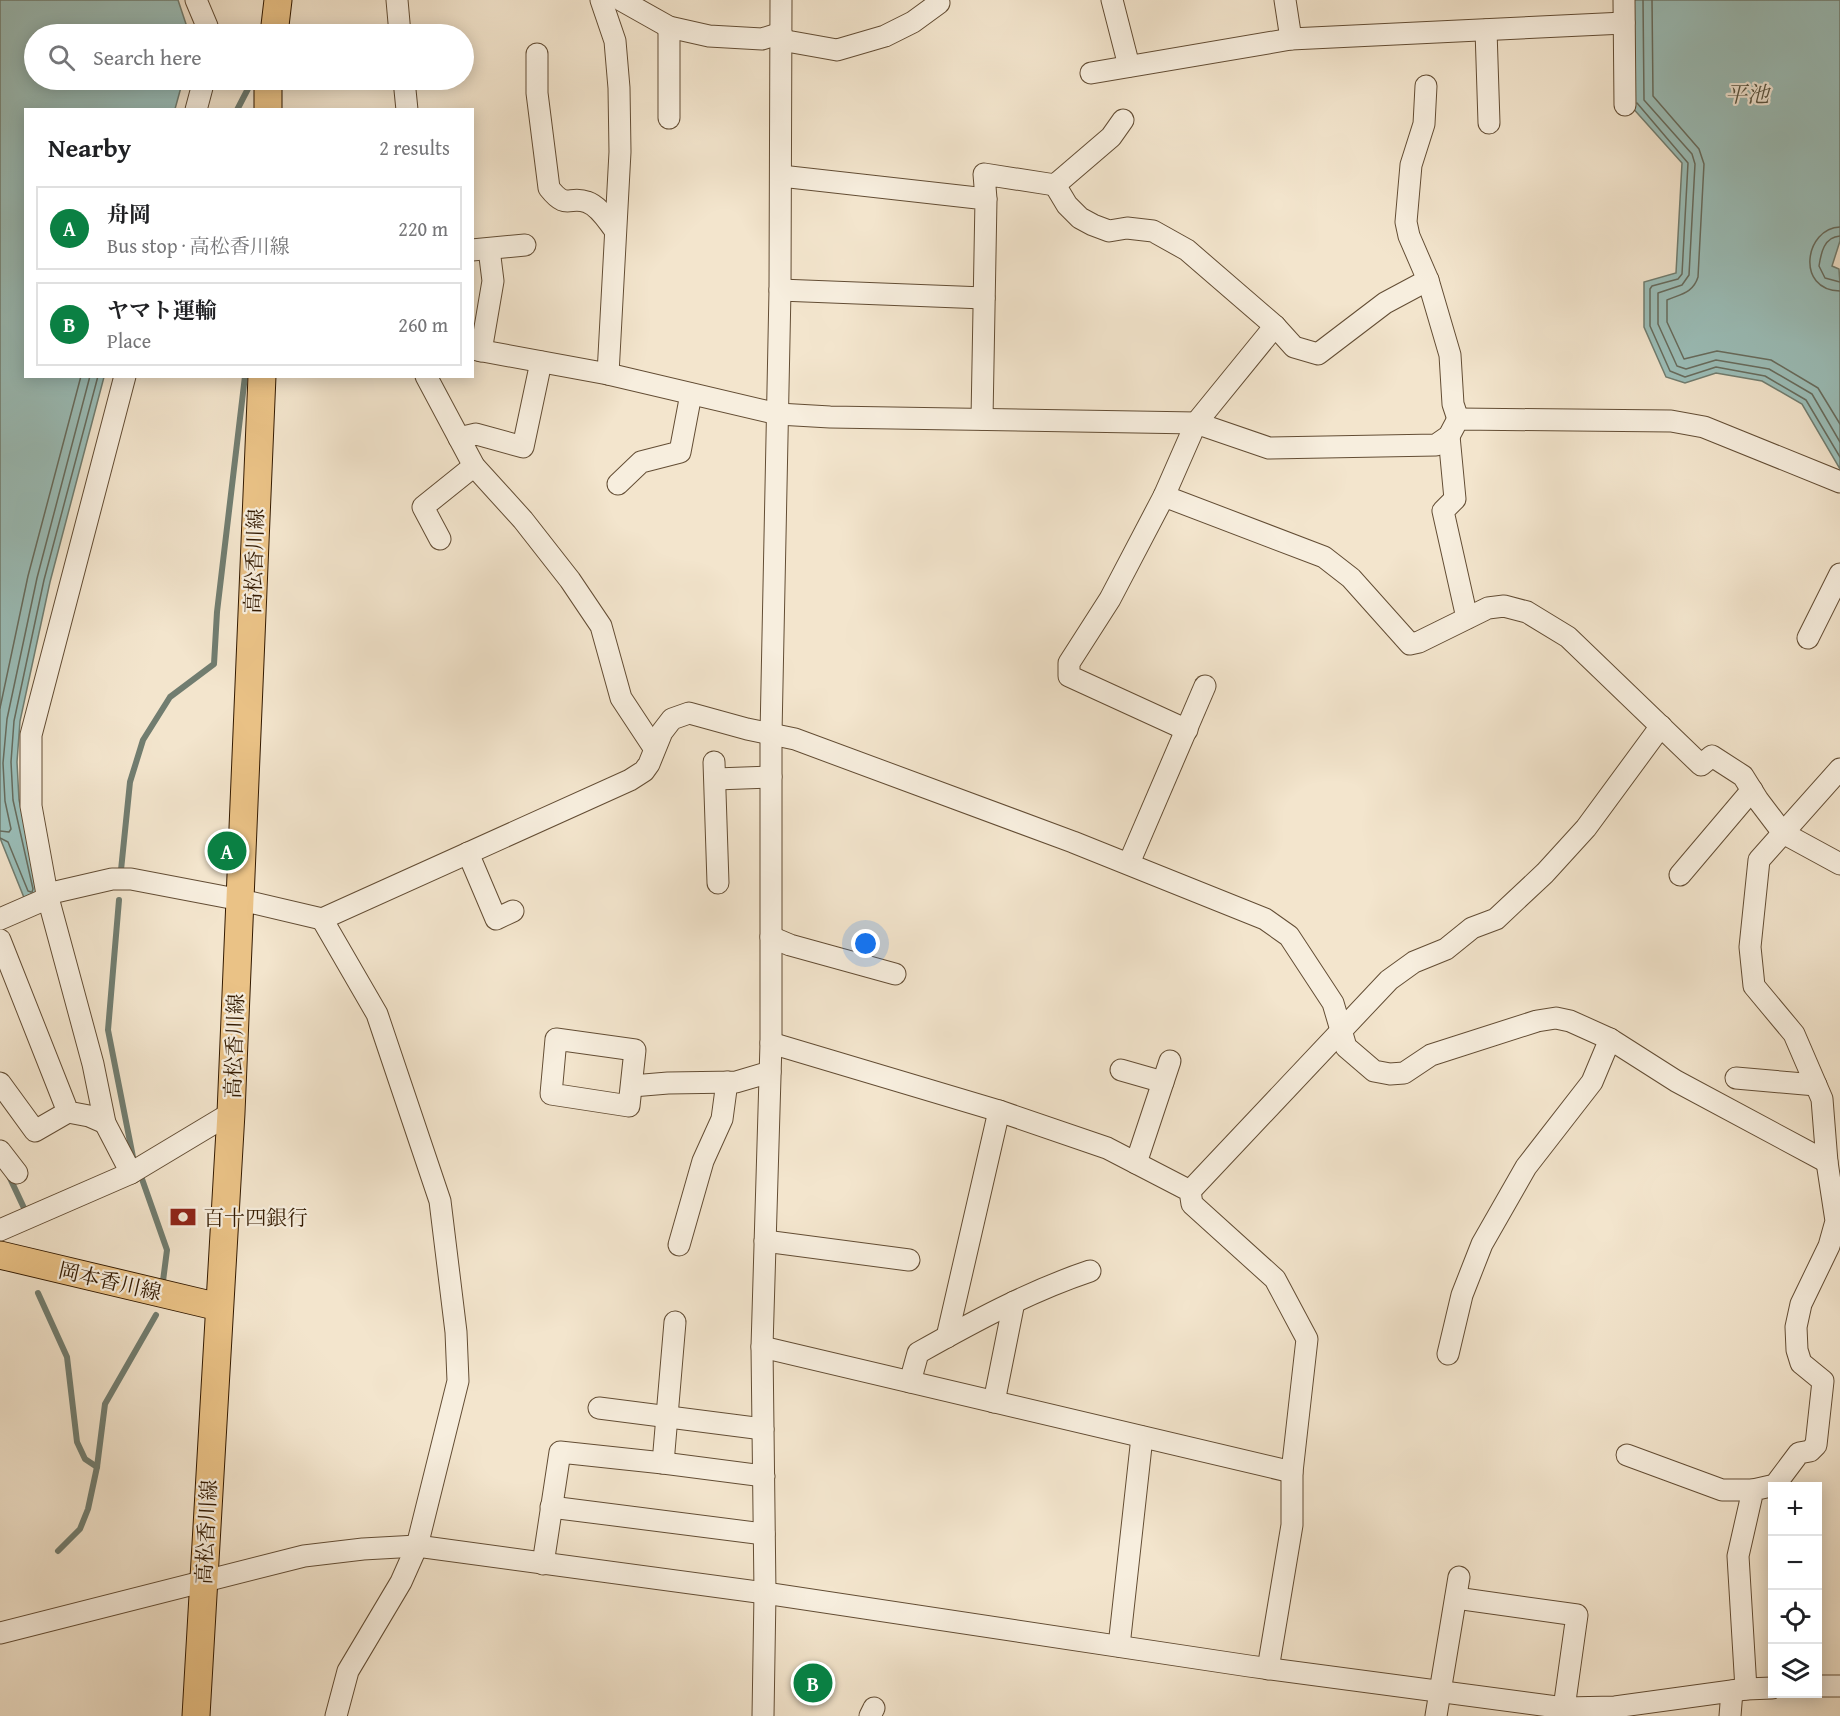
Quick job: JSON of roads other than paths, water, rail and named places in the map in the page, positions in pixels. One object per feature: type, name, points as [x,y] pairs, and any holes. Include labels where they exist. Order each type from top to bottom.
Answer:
[{"type":"main road","points":[[275,24],[278,0]]},
{"type":"main road","points":[[268,90],[268,108]]},
{"type":"main road","name":"高松香川線","points":[[196,1716],[231,1113],[262,378]]},
{"type":"main road","name":"岡本香川線","points":[[0,1255],[219,1307]]},
{"type":"street","points":[[196,0],[206,24]]},
{"type":"street","points":[[397,0],[399,24]]},
{"type":"street","points":[[601,0],[615,41],[619,88],[620,152],[608,374]]},
{"type":"street","points":[[621,0],[669,27],[709,36],[762,39],[781,36],[837,50],[885,36],[913,22],[939,3]]},
{"type":"street","points":[[763,1716],[765,1593],[762,1347],[771,1043],[771,734],[780,290],[782,0]]},
{"type":"street","points":[[1112,0],[1129,66]]},
{"type":"street","points":[[1285,0],[1291,39]]},
{"type":"street","points":[[1624,0],[1625,105]]},
{"type":"street","points":[[1091,73],[1291,39],[1624,23]]},
{"type":"street","points":[[669,27],[669,118]]},
{"type":"street","points":[[1486,30],[1489,123]]},
{"type":"street","points":[[537,54],[537,93],[549,188],[557,199],[567,202],[585,200],[596,207],[615,229]]},
{"type":"street","points":[[1426,86],[1424,124],[1411,165],[1406,222],[1409,236],[1428,280],[1450,355],[1455,499],[1443,511],[1467,618]]},
{"type":"street","points":[[197,108],[201,90]]},
{"type":"street","points":[[405,90],[407,108]]},
{"type":"street","points":[[982,419],[986,199],[984,174],[1055,185],[1111,137],[1123,120]]},
{"type":"street","points":[[781,176],[986,199]]},
{"type":"street","points":[[1055,185],[1067,205],[1080,218],[1093,225],[1109,231],[1127,228],[1153,231],[1187,250],[1275,326],[1293,347],[1318,354],[1385,303],[1428,280]]},
{"type":"street","points":[[525,245],[481,250],[493,281],[477,350],[608,374],[778,414],[831,417],[1196,423],[1269,448],[1436,445],[1453,428],[1671,421],[1704,427],[1840,482]]},
{"type":"street","points":[[780,290],[984,298]]},
{"type":"street","points":[[1187,730],[1069,676],[1070,663],[1110,599],[1164,496],[1196,423],[1275,326]]},
{"type":"street","points":[[459,438],[476,435],[523,447],[541,362]]},
{"type":"street","points":[[124,378],[31,735],[31,806],[47,894],[93,1064],[105,1123],[131,1173]]},
{"type":"street","points":[[427,378],[474,466],[523,520],[570,580],[601,626],[621,698],[654,748]]},
{"type":"street","points":[[618,484],[642,462],[680,452],[691,394]]},
{"type":"street","points":[[440,539],[423,507],[474,466]]},
{"type":"street","points":[[1164,496],[1324,557],[1351,578],[1410,644],[1419,642],[1488,608],[1504,606],[1527,612],[1568,637],[1701,765],[1712,756],[1743,776],[1783,833],[1840,864]]},
{"type":"street","points":[[1808,638],[1840,574]]},
{"type":"street","points":[[1129,863],[1205,686]]},
{"type":"street","points":[[47,894],[112,879],[131,879],[241,900],[322,919],[630,780],[644,771],[649,764],[654,748],[672,719],[689,713],[795,739],[1129,863],[1265,919],[1289,936],[1333,1004],[1346,1047],[1374,1071],[1390,1074],[1404,1073],[1431,1055],[1537,1021],[1556,1018],[1570,1021],[1610,1039],[1676,1081],[1827,1162]]},
{"type":"street","points":[[1190,1191],[1389,980],[1414,962],[1446,949],[1472,928],[1496,919],[1545,873],[1586,828],[1660,726]]},
{"type":"street","points":[[1627,1455],[1722,1490],[1753,1490],[1775,1485],[1799,1453],[1810,1451],[1816,1445],[1823,1381],[1802,1363],[1797,1350],[1796,1327],[1801,1304],[1829,1246],[1836,1221],[1827,1162],[1822,1099],[1794,1034],[1754,986],[1750,947],[1760,860],[1840,769]]},
{"type":"street","points":[[718,883],[715,770],[771,777]]},
{"type":"street","points":[[1680,875],[1752,790]]},
{"type":"street","points":[[468,853],[496,919],[513,911]]},
{"type":"street","points":[[0,919],[46,899],[47,894]]},
{"type":"street","points":[[322,919],[376,1014],[440,1200],[456,1332],[458,1380],[417,1546],[401,1582],[348,1671],[336,1716]]},
{"type":"street","points":[[771,937],[790,945],[895,974]]},
{"type":"street","points":[[0,940],[68,1112]]},
{"type":"street","points":[[556,1039],[635,1050],[632,1086],[629,1106],[551,1094],[556,1039]]},
{"type":"street","points":[[1448,1354],[1462,1294],[1482,1244],[1526,1167],[1592,1082],[1610,1039]]},
{"type":"street","points":[[771,1043],[999,1111],[1107,1148],[1190,1191]]},
{"type":"street","points":[[1136,1164],[1170,1061]]},
{"type":"street","points":[[1121,1070],[1163,1082]]},
{"type":"street","points":[[632,1086],[736,1082],[770,1072]]},
{"type":"street","points":[[1736,1078],[1816,1085]]},
{"type":"street","points":[[679,1245],[703,1161],[722,1119],[727,1082]]},
{"type":"street","points":[[0,1083],[35,1131],[68,1112],[89,1116],[105,1123]]},
{"type":"street","points":[[947,1337],[999,1111]]},
{"type":"street","points":[[0,1230],[131,1173],[231,1113]]},
{"type":"street","points":[[0,1151],[17,1173]]},
{"type":"street","points":[[1190,1191],[1192,1204],[1275,1279],[1307,1339],[1292,1472],[1292,1525],[1268,1669]]},
{"type":"street","points":[[765,1241],[909,1260]]},
{"type":"street","points":[[910,1382],[918,1353],[1014,1302],[1062,1280],[1090,1271]]},
{"type":"street","points":[[994,1402],[1014,1302]]},
{"type":"street","points":[[663,1463],[675,1322]]},
{"type":"street","points":[[762,1347],[1292,1472]]},
{"type":"street","points":[[599,1408],[763,1429]]},
{"type":"street","points":[[1119,1646],[1142,1437]]},
{"type":"street","points":[[543,1564],[560,1452],[764,1476]]},
{"type":"street","points":[[1730,1716],[1739,1690],[1738,1556],[1753,1490]]},
{"type":"street","points":[[551,1507],[764,1534]]},
{"type":"street","points":[[0,1633],[304,1556],[417,1546],[765,1593],[1268,1669],[1564,1708],[1615,1707],[1739,1690],[1768,1688]]},
{"type":"street","points":[[1436,1716],[1457,1587],[1577,1615],[1564,1708]]},
{"type":"street","points":[[1822,1686],[1840,1686]]},
{"type":"water","points":[[0,0],[178,0],[186,24],[24,24],[24,90],[180,90],[175,108],[24,108],[24,378],[104,378],[50,582],[20,721],[17,762],[19,800],[41,896],[25,900],[0,838]]},
{"type":"water","name":"平池","points":[[1630,0],[1840,0],[1840,241],[1832,266],[1839,269],[1840,284],[1840,469],[1802,404],[1762,381],[1716,373],[1685,383],[1666,377],[1644,327],[1644,282],[1676,273],[1682,163],[1630,105]]},
{"type":"waterway","points":[[238,108],[247,90]]},
{"type":"waterway","points":[[121,870],[130,782],[143,740],[170,697],[214,664],[217,612],[245,378]]},
{"type":"waterway","points":[[119,900],[108,1030],[133,1157]]},
{"type":"waterway","points":[[9,1176],[24,1208]]},
{"type":"waterway","points":[[142,1179],[167,1250],[163,1281]]},
{"type":"waterway","points":[[38,1293],[67,1357],[77,1442],[85,1459],[97,1467]]},
{"type":"waterway","points":[[58,1551],[80,1529],[88,1509],[97,1467],[105,1404],[156,1315]]},
{"type":"place","name":"舟岡","points":[[227,851]]},
{"type":"place","name":"百十四銀行","points":[[183,1217]]},
{"type":"place","name":"ヤマト運輸","points":[[813,1683]]}]
